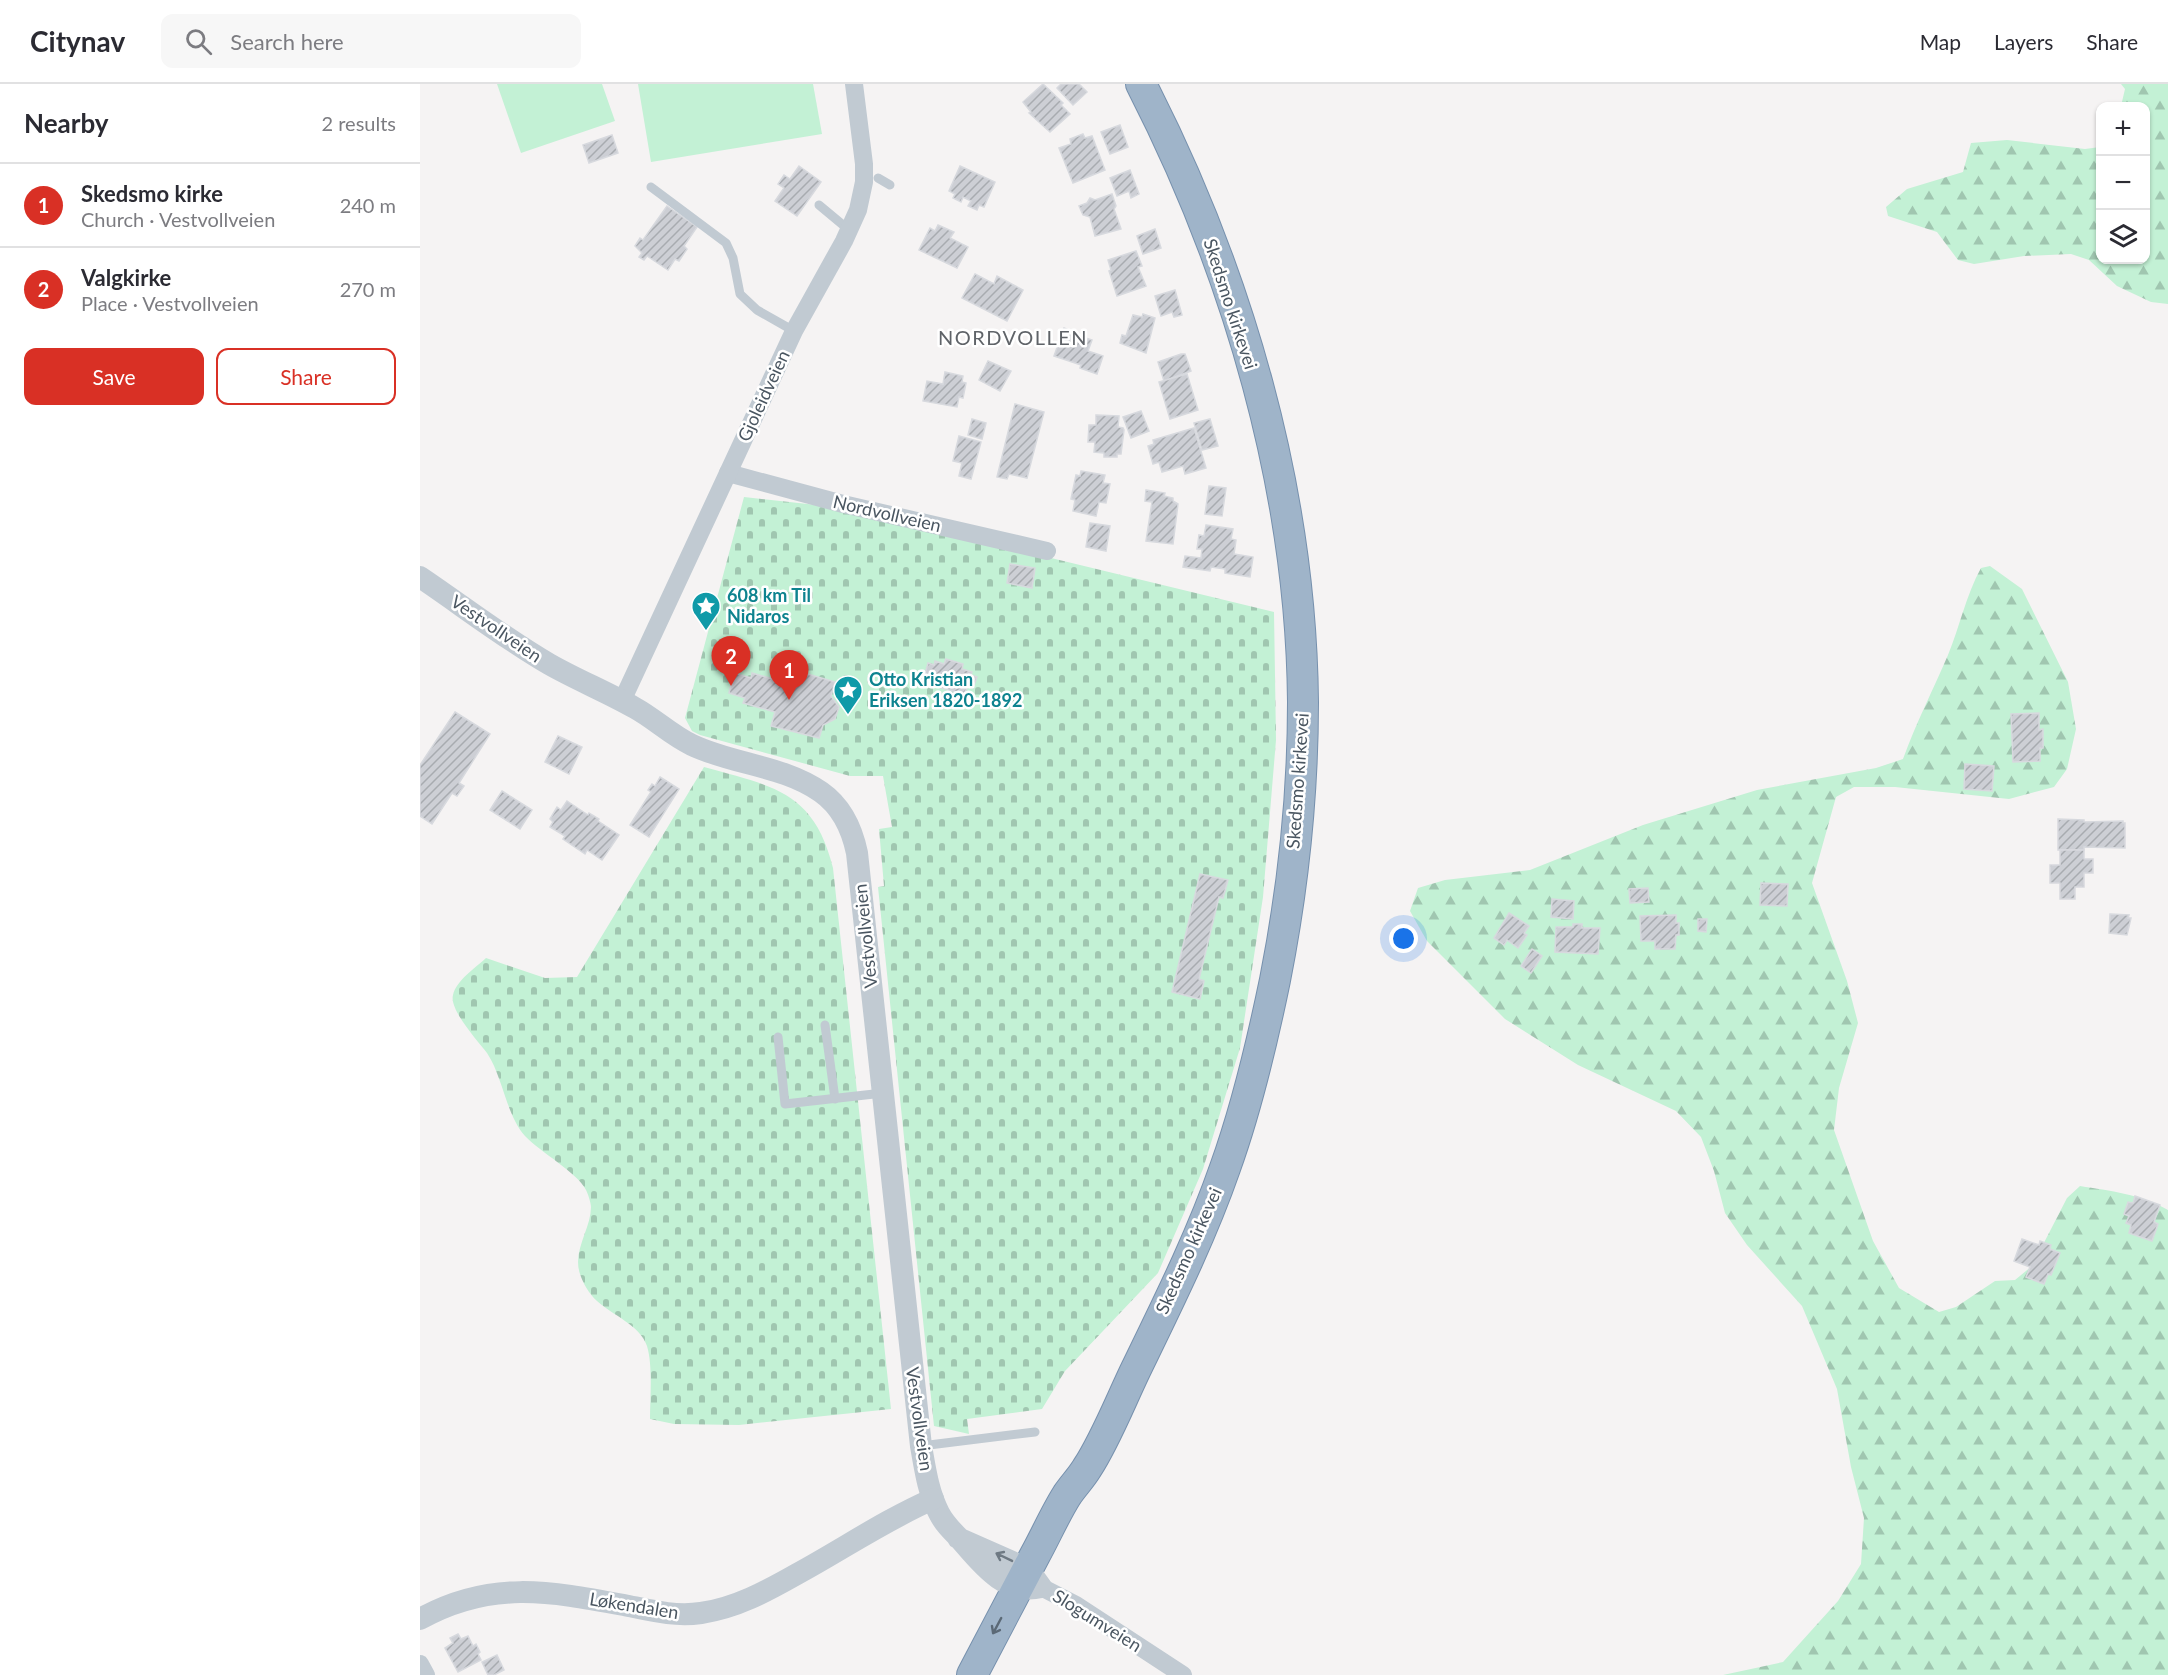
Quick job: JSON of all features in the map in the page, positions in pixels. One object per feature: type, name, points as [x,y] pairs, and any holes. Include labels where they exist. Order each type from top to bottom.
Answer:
[{"type":"highway","name":"Skedsmo kirkevei","points":[[993,1675],[1029,1581],[1067,1494],[1089,1466],[1191,1252],[1226,1167],[1263,1037],[1282,939],[1295,838],[1302,753],[1301,661],[1294,574],[1281,493],[1264,414],[1235,311],[1188,184],[1141,84]]},
{"type":"highway","name":"Skedsmo kirkevei","points":[[972,1675],[1029,1581]]},
{"type":"street","name":"Gjoleidveien","points":[[622,701],[794,332],[858,210],[864,182],[854,84]]},
{"type":"street","name":"Nordvollveien","points":[[728,473],[843,504],[1047,551]]},
{"type":"street","name":"Vestvollveien","points":[[420,577],[530,652],[560,677],[622,701],[698,747],[772,769],[810,785],[834,804],[845,818],[857,853],[921,1446],[933,1499],[946,1524],[958,1538],[1029,1581]]},
{"type":"street","name":"Løkendalen","points":[[420,1620],[442,1607],[488,1594],[535,1591],[672,1615],[699,1614],[725,1608],[765,1592],[897,1515],[933,1499]]},
{"type":"street","name":"Slogumveien","points":[[1029,1581],[1076,1605],[1183,1675]]},
{"type":"street","points":[[420,1664],[426,1675]]},
{"type":"lane","points":[[878,178],[890,185]]},
{"type":"lane","points":[[651,187],[726,243],[733,258],[740,294],[757,310],[794,332]]},
{"type":"lane","points":[[819,205],[849,230]]},
{"type":"lane","points":[[825,1025],[835,1098]]},
{"type":"lane","points":[[778,1037],[785,1104],[883,1093]]},
{"type":"lane","points":[[921,1446],[1035,1432]]},
{"type":"green space","points":[[497,84],[602,84],[615,121],[521,153]]},
{"type":"green space","points":[[638,84],[813,84],[822,134],[651,162]]},
{"type":"green space","points":[[2121,84],[2168,84],[2168,304],[2151,302],[2117,286],[2089,260],[2071,254],[2024,256],[1974,264],[1958,260],[1937,232],[1888,216],[1886,207],[1907,189],[1963,172],[1971,143],[2007,140],[2085,149],[2096,148],[2096,264],[2150,264],[2150,102],[2122,102],[2125,89]]},
{"type":"green space","points":[[744,497],[844,508],[1274,612],[1276,740],[1263,897],[1240,1048],[1203,1169],[1158,1273],[1065,1371],[1042,1409],[967,1419],[969,1434],[934,1426],[878,887],[884,886],[879,829],[892,827],[883,776],[850,776],[700,735],[692,731],[685,718]]},
{"type":"green space","points":[[1990,566],[2022,589],[2068,682],[2076,729],[2067,769],[2054,787],[2009,799],[1895,787],[1854,787],[1836,797],[1812,883],[1847,981],[1858,1023],[1839,1088],[1834,1130],[1873,1241],[1899,1288],[1939,1312],[1956,1307],[1995,1281],[2015,1280],[2032,1266],[2067,1198],[2080,1186],[2147,1200],[2168,1210],[2168,1675],[1723,1675],[1783,1662],[1838,1601],[1861,1564],[1864,1518],[1851,1467],[1837,1389],[1802,1306],[1747,1245],[1725,1213],[1714,1171],[1701,1137],[1676,1111],[1578,1065],[1505,1019],[1427,941],[1410,911],[1418,888],[1445,880],[1530,870],[1643,825],[1757,790],[1876,768],[1903,759],[1948,655],[1976,578],[1981,568]]},
{"type":"green space","points":[[704,767],[769,787],[786,795],[802,807],[825,842],[833,868],[891,1409],[739,1425],[674,1424],[650,1419],[651,1382],[647,1346],[632,1326],[594,1298],[580,1274],[578,1257],[591,1207],[586,1190],[582,1183],[525,1136],[513,1118],[497,1073],[487,1053],[455,1009],[453,995],[458,985],[486,958],[545,978],[577,977]]},
{"type":"building","points":[[1043,84],[1063,103],[1061,105],[1070,114],[1050,132],[1029,113],[1031,112],[1023,102]]},
{"type":"building","points":[[1061,84],[1079,84],[1087,92],[1073,105],[1057,88]]},
{"type":"building","points":[[1120,125],[1128,147],[1110,154],[1101,132]]},
{"type":"building","points":[[1083,134],[1085,138],[1092,136],[1105,170],[1073,183],[1059,148],[1071,144],[1070,139]]},
{"type":"building","points":[[612,135],[618,153],[589,163],[583,145]]},
{"type":"building","points":[[799,166],[821,182],[797,216],[775,201],[784,188],[778,184],[784,175],[790,179]]},
{"type":"building","points":[[960,166],[995,182],[984,207],[979,205],[977,210],[968,206],[971,201],[963,197],[961,202],[953,198],[955,194],[949,191]]},
{"type":"building","points":[[1130,170],[1139,194],[1131,198],[1129,191],[1117,196],[1110,178]]},
{"type":"building","points":[[1112,194],[1121,229],[1095,236],[1090,217],[1083,215],[1079,206],[1087,203],[1090,198],[1095,200]]},
{"type":"building","points":[[667,206],[697,227],[684,246],[687,249],[679,261],[675,259],[668,270],[647,256],[644,260],[639,257],[642,253],[635,246],[640,238],[643,240]]},
{"type":"building","points":[[938,225],[954,232],[950,238],[968,247],[957,268],[919,250],[930,228],[935,231]]},
{"type":"building","points":[[1155,229],[1161,248],[1143,254],[1137,236]]},
{"type":"building","points":[[1136,251],[1142,266],[1138,267],[1146,286],[1117,296],[1108,260]]},
{"type":"building","points":[[975,274],[994,284],[997,276],[1023,290],[1007,321],[962,298]]},
{"type":"building","points":[[1175,290],[1182,315],[1174,317],[1172,312],[1161,316],[1155,296]]},
{"type":"building","points":[[1143,314],[1155,318],[1146,353],[1120,343],[1122,335],[1126,336],[1133,315],[1142,317]]},
{"type":"building","points":[[1064,328],[1070,333],[1092,340],[1088,351],[1103,356],[1097,374],[1080,368],[1081,365],[1054,356]]},
{"type":"building","points":[[1185,354],[1191,371],[1164,381],[1158,362]]},
{"type":"building","points":[[988,361],[1011,371],[1000,391],[979,380]]},
{"type":"building","points":[[945,372],[963,376],[962,382],[966,383],[963,398],[959,397],[957,407],[923,401],[927,381],[943,384]]},
{"type":"building","points":[[1187,374],[1198,410],[1170,419],[1159,382]]},
{"type":"building","points":[[1015,404],[1044,412],[1027,478],[1009,474],[1007,479],[997,477]]},
{"type":"building","points":[[1141,411],[1149,431],[1131,438],[1123,417]]},
{"type":"building","points":[[1096,415],[1119,416],[1118,427],[1124,430],[1121,454],[1117,454],[1117,457],[1104,457],[1104,453],[1094,452],[1095,442],[1088,442],[1089,425],[1096,425]]},
{"type":"building","points":[[972,419],[986,423],[982,439],[968,435]]},
{"type":"building","points":[[1210,419],[1218,446],[1202,450],[1194,423]]},
{"type":"building","points":[[1194,428],[1206,468],[1185,474],[1183,466],[1162,472],[1159,462],[1153,464],[1148,446],[1154,444],[1153,440]]},
{"type":"building","points":[[959,436],[981,442],[971,479],[959,476],[962,463],[953,461]]},
{"type":"building","points":[[1081,471],[1105,475],[1103,483],[1110,484],[1106,503],[1099,502],[1096,516],[1073,511],[1075,500],[1071,499],[1076,475],[1080,476]]},
{"type":"building","points":[[1209,486],[1226,488],[1222,516],[1205,514]]},
{"type":"building","points":[[1146,490],[1165,493],[1164,496],[1173,498],[1173,501],[1178,504],[1173,544],[1146,541],[1152,502],[1145,501]]},
{"type":"building","points":[[1090,523],[1110,526],[1106,551],[1086,547]]},
{"type":"building","points":[[1206,525],[1233,529],[1231,539],[1236,540],[1234,554],[1253,557],[1250,577],[1225,573],[1225,569],[1211,567],[1210,571],[1183,567],[1185,556],[1201,558],[1202,549],[1197,549],[1199,535],[1204,536]]},
{"type":"building","points":[[1010,564],[1035,568],[1032,588],[1007,583]]},
{"type":"building","points":[[946,659],[963,664],[962,669],[972,672],[971,675],[977,677],[973,688],[968,686],[963,694],[938,687],[939,682],[930,679],[931,675],[925,674],[928,663],[934,665],[935,661],[944,664]]},
{"type":"building","points":[[787,668],[835,682],[831,696],[839,707],[835,719],[823,725],[819,738],[771,726],[775,712],[743,703],[745,698],[729,693],[734,673],[751,678],[752,673],[783,682]]},
{"type":"building","points":[[455,712],[490,734],[459,783],[464,786],[457,796],[452,793],[432,824],[420,816],[420,765]]},
{"type":"building","points":[[2039,713],[2039,730],[2043,729],[2040,761],[2013,762],[2011,714]]},
{"type":"building","points":[[558,736],[582,747],[569,774],[545,762]]},
{"type":"building","points":[[1965,764],[1994,766],[1992,791],[1964,789]]},
{"type":"building","points":[[660,777],[679,789],[649,837],[630,825],[651,792],[648,790],[652,784],[655,786]]},
{"type":"building","points":[[502,791],[532,810],[520,829],[490,810]]},
{"type":"building","points":[[567,801],[588,815],[589,813],[599,819],[598,821],[619,835],[602,860],[587,850],[585,854],[563,839],[565,836],[550,827],[553,822],[550,819],[557,807],[561,810]]},
{"type":"building","points":[[2058,819],[2084,820],[2084,822],[2123,821],[2125,823],[2125,848],[2084,847],[2084,850],[2058,850]]},
{"type":"building","points":[[2060,850],[2084,850],[2084,859],[2093,859],[2093,873],[2084,873],[2084,887],[2075,887],[2075,899],[2060,899],[2060,883],[2050,883],[2050,865],[2060,865]]},
{"type":"building","points":[[1200,874],[1228,880],[1223,898],[1219,897],[1199,979],[1204,981],[1200,999],[1172,992]]},
{"type":"building","points":[[1761,883],[1788,884],[1787,906],[1760,905]]},
{"type":"building","points":[[1648,888],[1649,902],[1630,903],[1629,889]]},
{"type":"building","points":[[1552,899],[1574,901],[1573,919],[1551,917]]},
{"type":"building","points":[[1509,913],[1529,926],[1524,933],[1527,935],[1518,948],[1507,940],[1504,945],[1494,938]]},
{"type":"building","points":[[2110,914],[2129,915],[2128,918],[2131,918],[2127,935],[2109,933]]},
{"type":"building","points":[[1676,915],[1679,935],[1676,935],[1675,949],[1655,949],[1655,941],[1641,941],[1640,916]]},
{"type":"building","points":[[1698,919],[1707,919],[1706,932],[1698,931]]},
{"type":"building","points":[[1573,924],[1582,924],[1582,928],[1600,928],[1598,954],[1555,952],[1556,927],[1573,927]]},
{"type":"building","points":[[1532,949],[1542,956],[1531,973],[1521,966]]},
{"type":"building","points":[[2135,1196],[2160,1205],[2154,1222],[2158,1224],[2152,1241],[2129,1233],[2131,1225],[2126,1223],[2129,1216],[2124,1214],[2128,1202],[2133,1203]]},
{"type":"building","points":[[2022,1239],[2039,1245],[2040,1241],[2051,1245],[2050,1249],[2060,1253],[2051,1275],[2048,1274],[2044,1284],[2026,1277],[2030,1267],[2014,1261]]},
{"type":"building","points":[[458,1634],[461,1639],[468,1636],[473,1646],[476,1644],[481,1660],[458,1672],[445,1648],[453,1643],[450,1638]]},
{"type":"building","points":[[497,1655],[504,1670],[488,1675],[482,1662]]},
{"type":"place","name":"608 km Til Nidaros","points":[[706,632]]},
{"type":"place","name":"Valgkirke","points":[[731,686]]},
{"type":"place","name":"Skedsmo kirke","points":[[789,700]]},
{"type":"place","name":"Otto Kristian Eriksen 1820-1892","points":[[848,716]]},
{"type":"district","name":"NORDVOLLEN","points":[[1013,338]]}]
